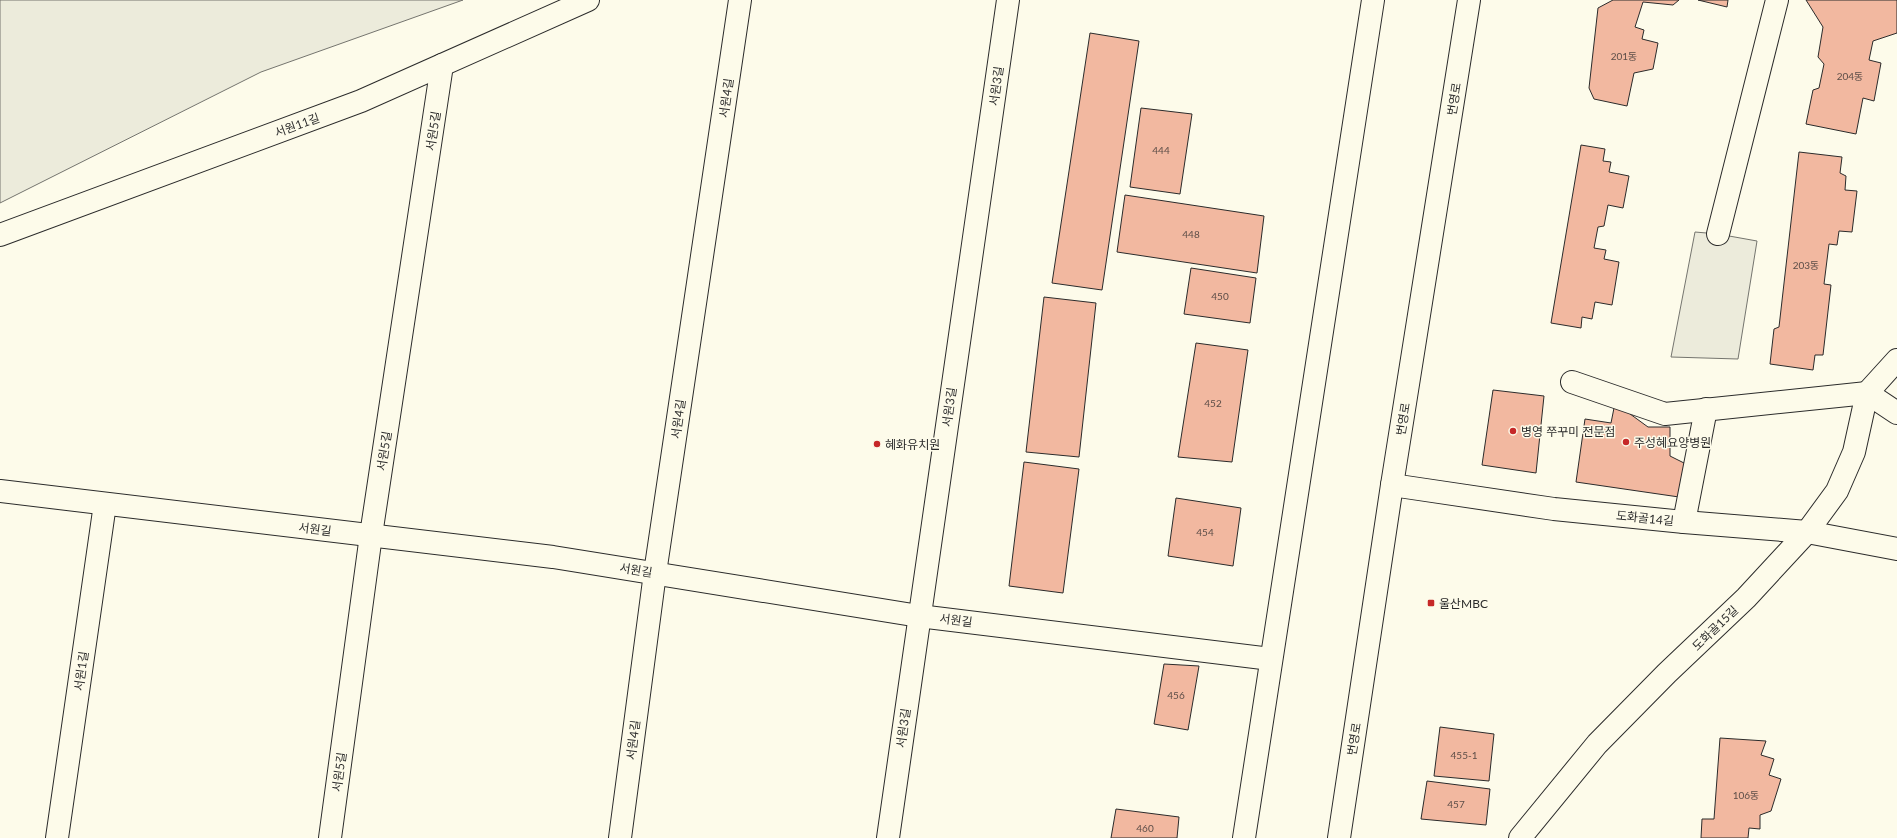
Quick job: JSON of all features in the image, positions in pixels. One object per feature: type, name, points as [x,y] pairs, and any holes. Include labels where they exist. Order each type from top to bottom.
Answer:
[{"type":"street","name":"서원11길","points":[[0,235],[361,101],[588,0]]},
{"type":"street","name":"서원4길","points":[[620,838],[655,573],[740,0]]},
{"type":"street","name":"서원3길","points":[[888,838],[1008,0]]},
{"type":"street","points":[[1244,838],[1373,0]]},
{"type":"street","name":"번영로","points":[[1339,838],[1392,485],[1470,0]]},
{"type":"street","points":[[1718,234],[1777,0]]},
{"type":"street","name":"서원5길","points":[[330,838],[371,535],[442,65]]},
{"type":"street","points":[[1572,382],[1665,414],[1867,392],[1897,360]]},
{"type":"street","points":[[1867,392],[1897,413]]},
{"type":"street","name":"도화골15길","points":[[1520,838],[1597,744],[1746,598],[1807,532],[1837,491],[1846,472],[1854,452],[1867,392]]},
{"type":"street","points":[[1684,522],[1706,409]]},
{"type":"street","name":"도화골14길","points":[[1392,485],[1554,509],[1807,532],[1897,549]]},
{"type":"street","name":"서원길","points":[[0,491],[553,557],[919,616],[1271,659]]},
{"type":"street","name":"서원1길","points":[[57,838],[105,504]]},
{"type":"shaded area","points":[[0,0],[463,0],[261,72],[0,203]]},
{"type":"shaded area","points":[[1695,232],[1718,234],[1757,241],[1738,359],[1671,357]]},
{"type":"building","points":[[1613,0],[1679,0],[1673,5],[1643,2],[1635,27],[1644,30],[1642,39],[1658,43],[1653,69],[1634,73],[1627,106],[1594,99],[1589,88],[1598,8]]},
{"type":"building","points":[[1698,0],[1728,0],[1727,7]]},
{"type":"building","points":[[1806,0],[1897,0],[1897,33],[1873,41],[1869,60],[1881,63],[1874,101],[1863,98],[1856,134],[1806,124],[1813,90],[1819,88],[1824,64],[1818,57],[1823,27]]},
{"type":"building","points":[[1090,33],[1139,41],[1102,290],[1052,283]]},
{"type":"building","points":[[1141,108],[1192,114],[1180,194],[1130,187]]},
{"type":"building","points":[[1581,145],[1605,149],[1603,161],[1611,162],[1609,172],[1629,176],[1623,208],[1608,205],[1604,226],[1598,227],[1594,248],[1606,250],[1604,259],[1619,262],[1612,305],[1595,302],[1592,319],[1582,317],[1581,328],[1551,323]]},
{"type":"building","points":[[1799,152],[1842,157],[1840,173],[1846,176],[1845,190],[1857,191],[1852,232],[1839,231],[1837,245],[1829,244],[1824,284],[1831,285],[1823,355],[1815,355],[1813,370],[1770,364],[1774,329],[1779,327]]},
{"type":"building","points":[[1125,195],[1264,216],[1257,273],[1117,252]]},
{"type":"building","points":[[1191,268],[1256,278],[1250,323],[1184,314]]},
{"type":"building","points":[[1044,297],[1096,303],[1079,457],[1026,452]]},
{"type":"building","points":[[1196,343],[1248,350],[1232,462],[1178,457]]},
{"type":"building","name":"병영 쭈꾸미 전문점","points":[[1493,390],[1544,396],[1536,473],[1482,465]]},
{"type":"building","name":"주성혜요양병원","points":[[1615,403],[1648,427],[1670,427],[1670,456],[1694,468],[1679,497],[1576,482],[1585,419],[1611,423]]},
{"type":"building","points":[[1024,462],[1079,469],[1063,593],[1009,586]]},
{"type":"building","points":[[1176,498],[1241,508],[1233,566],[1168,556]]},
{"type":"building","points":[[1164,664],[1199,666],[1188,730],[1154,724]]},
{"type":"building","points":[[1440,727],[1494,734],[1489,781],[1434,776]]},
{"type":"building","points":[[1720,738],[1766,741],[1761,755],[1774,759],[1769,775],[1781,779],[1771,811],[1760,815],[1760,829],[1749,828],[1748,838],[1701,838],[1702,819],[1714,819]]},
{"type":"building","points":[[1427,781],[1490,789],[1486,825],[1421,819]]},
{"type":"building","points":[[1116,809],[1179,817],[1177,838],[1111,838]]},
{"type":"place","name":"병영 쭈꾸미 전문점","points":[[1513,431]]},
{"type":"place","name":"주성혜요양병원","points":[[1626,442]]},
{"type":"place","name":"혜화유치원","points":[[877,444]]},
{"type":"place","name":"울산MBC","points":[[1431,603]]}]
